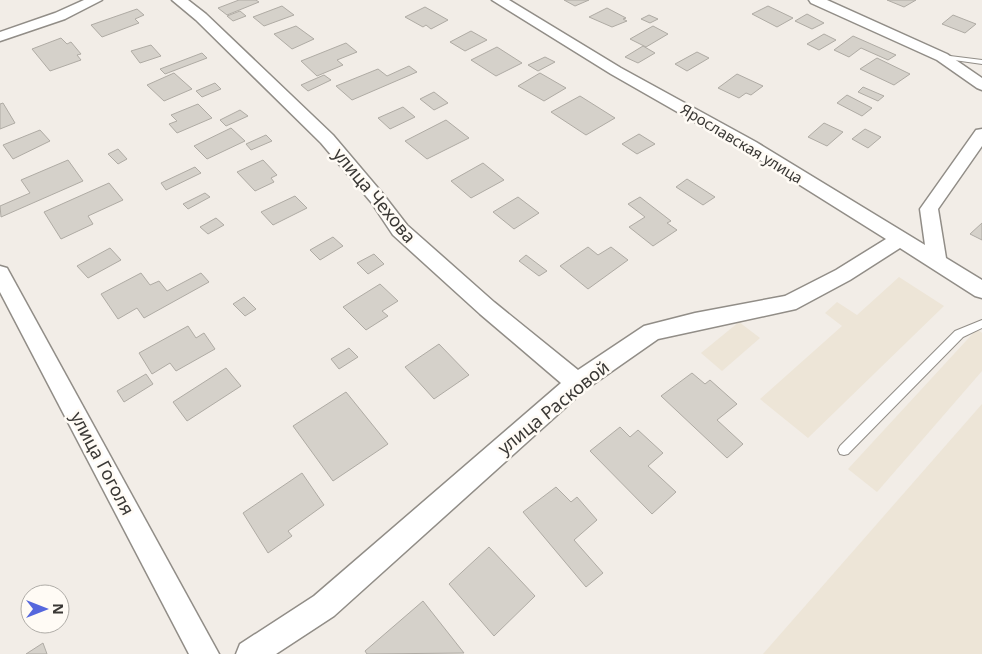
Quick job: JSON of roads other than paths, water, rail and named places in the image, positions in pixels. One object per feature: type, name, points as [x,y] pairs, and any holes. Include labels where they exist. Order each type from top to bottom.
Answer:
[{"type":"street","points":[[0,37],[60,16],[95,0]]},
{"type":"street","name":"улица Чехова","points":[[179,0],[228,43],[327,138],[377,198],[400,230],[487,308],[577,383]]},
{"type":"street","name":"Ярославская улица","points":[[499,0],[616,70],[750,146],[982,290]]},
{"type":"street","points":[[816,0],[942,57],[982,85]]},
{"type":"street","points":[[937,263],[928,210],[981,137]]},
{"type":"street","name":"улица Расковой","points":[[250,654],[324,606],[577,383],[652,332],[695,321],[789,303],[844,275],[899,240]]},
{"type":"street","name":"улица Гоголя","points":[[0,273],[205,654]]},
{"type":"lane","points":[[942,57],[982,62]]},
{"type":"lane","points":[[844,450],[959,334],[982,324]]}]
